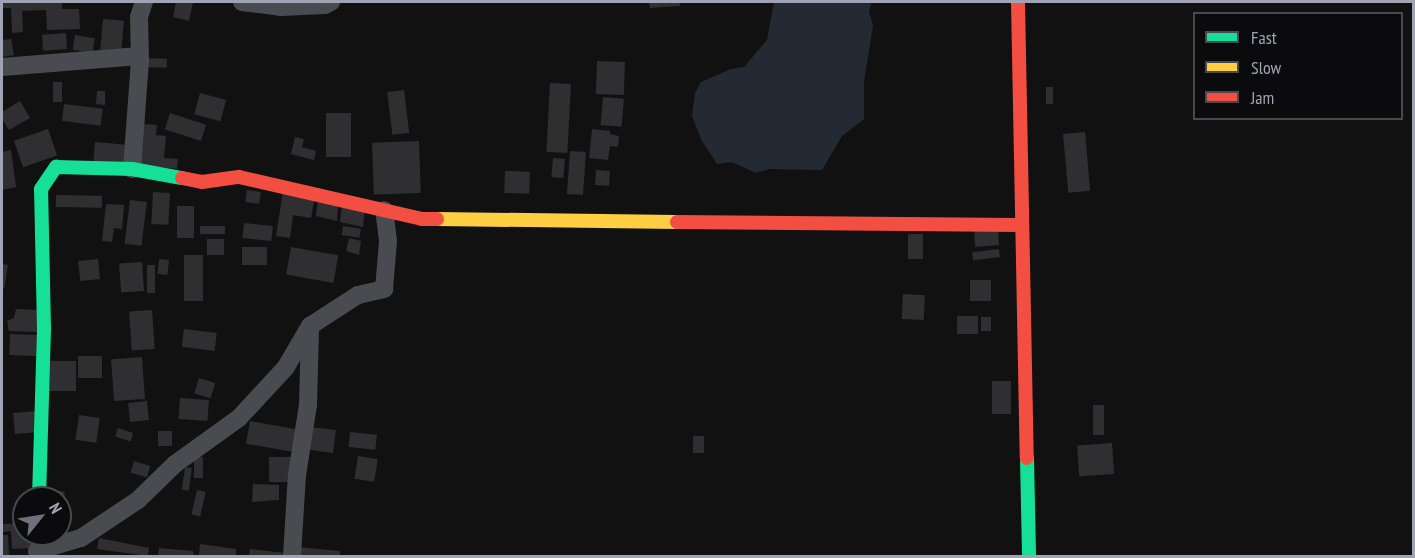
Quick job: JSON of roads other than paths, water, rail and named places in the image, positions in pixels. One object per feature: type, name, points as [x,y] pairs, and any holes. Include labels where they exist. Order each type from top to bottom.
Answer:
[{"type":"street","points":[[132,169],[140,56],[140,17],[144,2]]},
{"type":"street","points":[[242,2],[281,7],[325,5],[331,2]]},
{"type":"street","points":[[1018,2],[1029,556]]},
{"type":"street","points":[[2,67],[140,56]]},
{"type":"street","points":[[39,486],[44,328],[41,189],[56,167],[132,169],[202,182],[239,177],[422,219],[1021,225]]},
{"type":"street","points":[[38,547],[81,538],[138,500],[175,464],[239,418],[286,367],[310,326],[358,295],[384,289],[388,241],[384,210]]},
{"type":"street","points":[[291,556],[297,475],[308,405],[310,326]]}]
